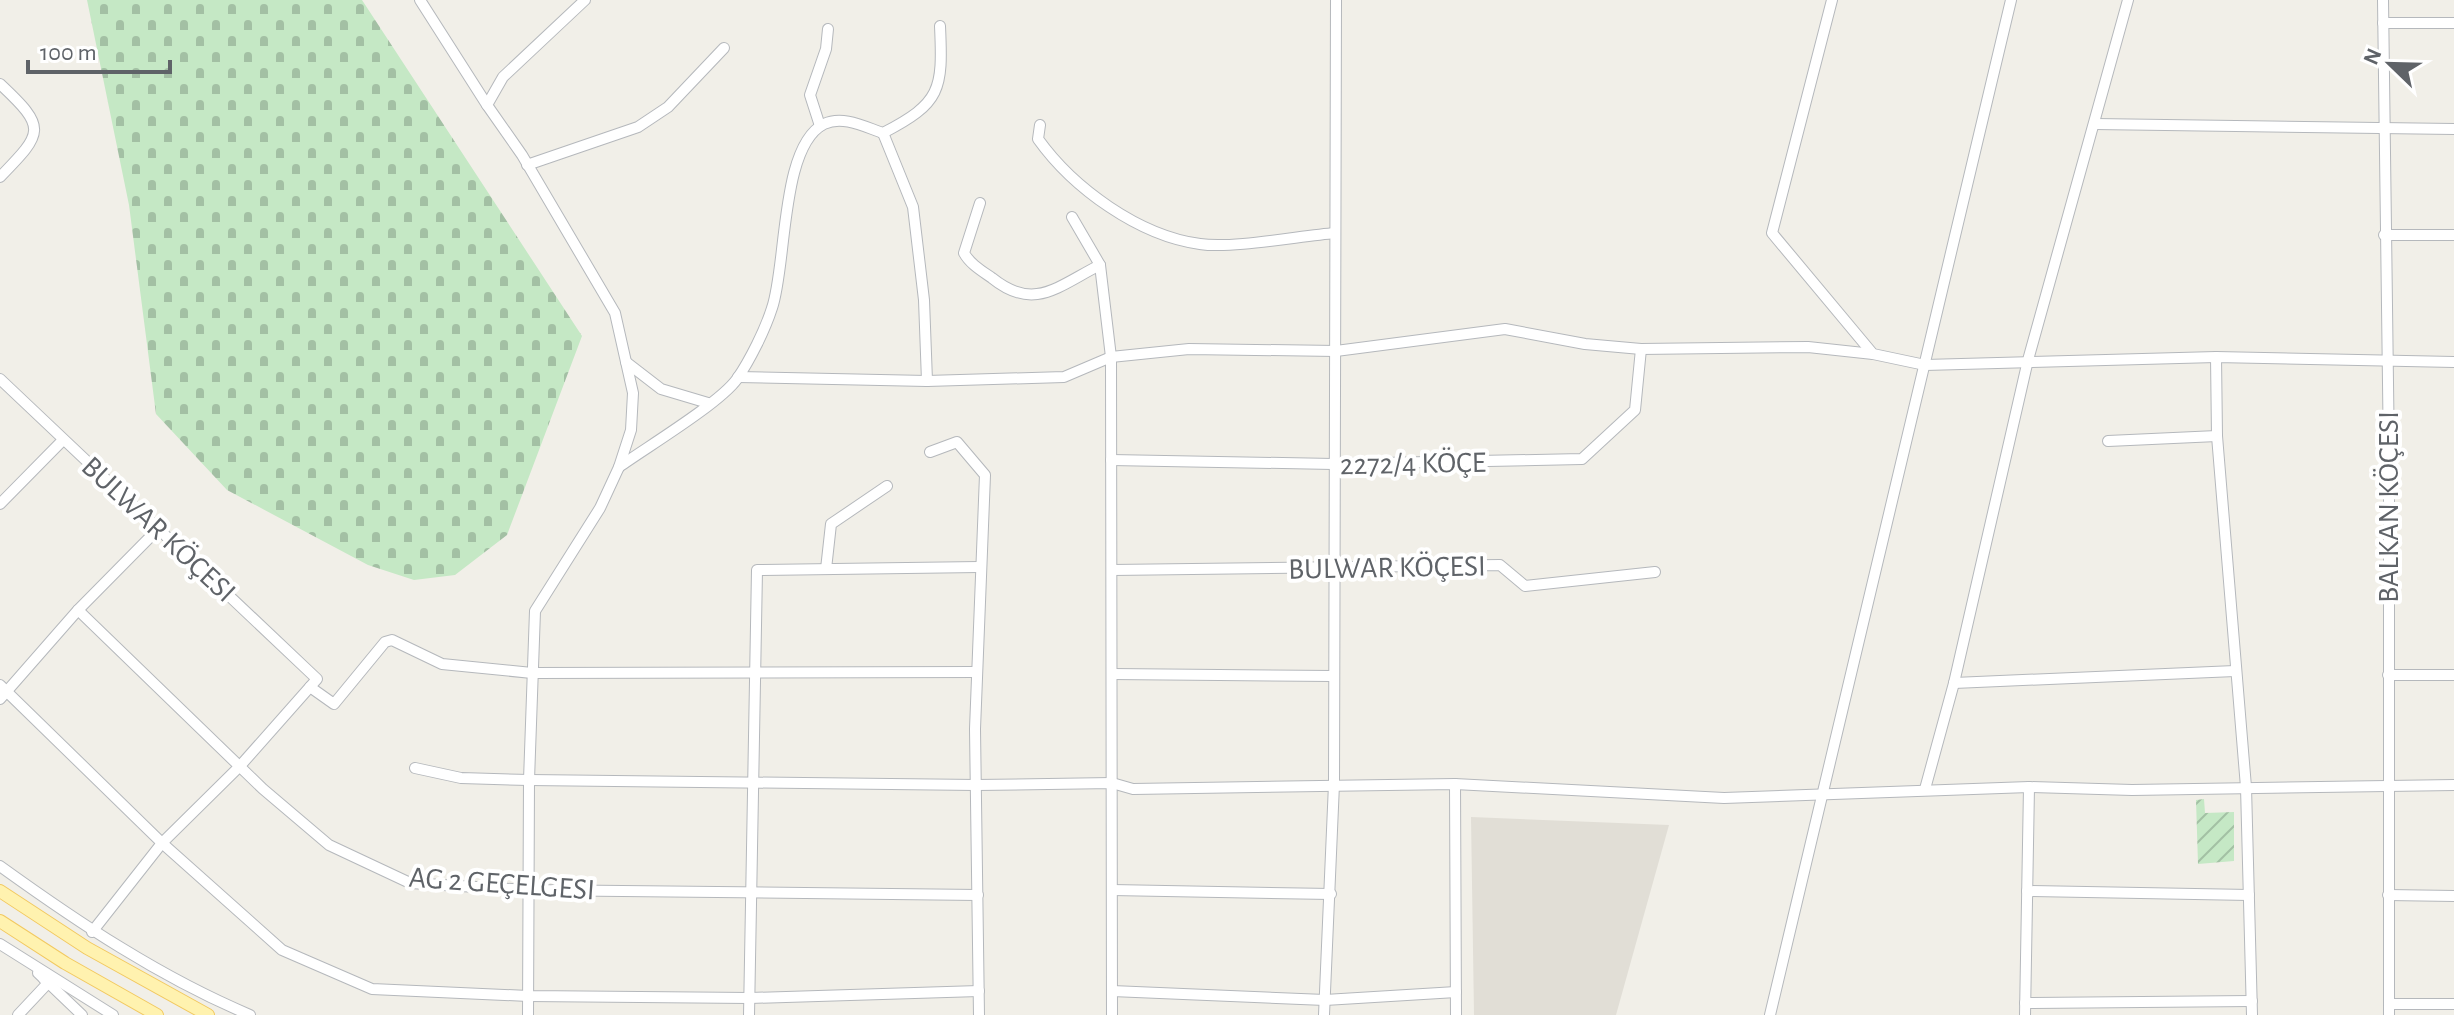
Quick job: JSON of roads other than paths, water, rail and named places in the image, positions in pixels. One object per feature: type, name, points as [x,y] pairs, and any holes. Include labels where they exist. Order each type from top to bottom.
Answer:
[{"type":"main road","points":[[0,891],[87,948],[208,1015]]},
{"type":"main road","points":[[0,921],[65,963],[157,1015]]},
{"type":"street","points":[[420,0],[527,165],[615,313],[633,393],[631,430],[619,467],[600,508],[535,611],[529,780],[528,1015]]},
{"type":"street","points":[[487,105],[503,77],[585,0]]},
{"type":"street","points":[[1324,1015],[1334,784],[1332,568],[1336,351],[1336,0]]},
{"type":"street","points":[[1832,0],[1772,233],[1873,354]]},
{"type":"street","points":[[1770,1015],[2011,0]]},
{"type":"street","points":[[1925,789],[1954,683],[2028,360],[2128,0]]},
{"type":"street","name":"BALKAN KÖÇESI","points":[[2383,0],[2389,1010]]},
{"type":"street","points":[[2383,23],[2454,23]]},
{"type":"street","points":[[619,467],[708,403],[738,377],[773,307],[800,151],[820,126],[852,122],[883,133],[923,111],[937,88],[942,71],[940,26]]},
{"type":"street","points":[[820,126],[810,95],[826,49],[828,29]]},
{"type":"street","points":[[527,165],[638,127],[668,107],[724,48]]},
{"type":"street","points":[[0,84],[31,113],[35,123],[27,149],[0,177]]},
{"type":"street","points":[[2095,124],[2454,129]]},
{"type":"street","points":[[1040,125],[1038,139],[1056,164],[1085,189],[1162,235],[1202,245],[1335,233]]},
{"type":"street","points":[[883,133],[913,207],[924,300],[927,381]]},
{"type":"street","points":[[980,203],[964,253],[1011,293],[1033,296],[1047,292],[1100,265]]},
{"type":"street","points":[[1072,217],[1100,265],[1111,357],[1112,1015]]},
{"type":"street","points":[[2384,235],[2454,235]]},
{"type":"street","points":[[738,377],[927,381],[1064,377],[1111,357],[1189,349],[1336,351],[1505,329],[1585,344],[1641,349],[1808,347],[1873,354],[1925,365],[2216,357],[2454,362]]},
{"type":"street","name":"2272/4 KÖÇE","points":[[1111,460],[1333,464],[1582,459],[1635,410],[1641,349]]},
{"type":"street","points":[[2216,357],[2217,436],[2246,787],[2252,1015]]},
{"type":"street","points":[[626,362],[661,389],[708,403]]},
{"type":"street","name":"BULWAR KÖÇESI","points":[[0,379],[159,528],[314,683]]},
{"type":"street","points":[[2108,441],[2217,436]]},
{"type":"street","points":[[0,504],[63,440]]},
{"type":"street","points":[[930,452],[957,442],[985,475],[977,672],[979,1015]]},
{"type":"street","points":[[826,569],[831,524],[887,486]]},
{"type":"street","points":[[159,528],[2,692],[162,843],[282,950],[372,989],[528,996],[750,998],[979,991]]},
{"type":"street","name":"BULWAR KÖÇESI","points":[[1112,570],[1500,565],[1525,586],[1655,572]]},
{"type":"street","points":[[749,1015],[757,570],[979,567]]},
{"type":"street","name":"AG 2 GEÇELGESI","points":[[78,610],[240,766],[329,845],[410,883],[528,890],[978,895]]},
{"type":"street","points":[[92,932],[162,843],[240,766],[314,683],[334,704],[385,642],[392,640],[442,664],[532,673],[977,672]]},
{"type":"street","points":[[1954,683],[2235,671]]},
{"type":"street","points":[[1112,674],[1332,676]]},
{"type":"street","points":[[2388,675],[2454,675]]},
{"type":"street","points":[[415,768],[461,778],[529,780],[976,785],[1112,783],[1133,789],[1455,784],[1724,798],[2029,787],[2132,790],[2454,785]]},
{"type":"street","points":[[1455,784],[1456,1015]]},
{"type":"street","points":[[2025,1015],[2029,787]]},
{"type":"street","points":[[0,866],[92,932],[209,997],[250,1015]]},
{"type":"street","points":[[1112,890],[1331,894]]},
{"type":"street","points":[[2027,891],[2249,895]]},
{"type":"street","points":[[2388,895],[2454,896]]},
{"type":"street","points":[[0,944],[113,1015]]},
{"type":"street","points":[[28,962],[82,1015]]},
{"type":"street","points":[[18,1015],[48,983]]},
{"type":"street","points":[[1112,991],[1325,1000],[1456,992]]},
{"type":"street","points":[[2025,1003],[2252,1001]]},
{"type":"street","points":[[2389,1010],[2454,1004]]}]
